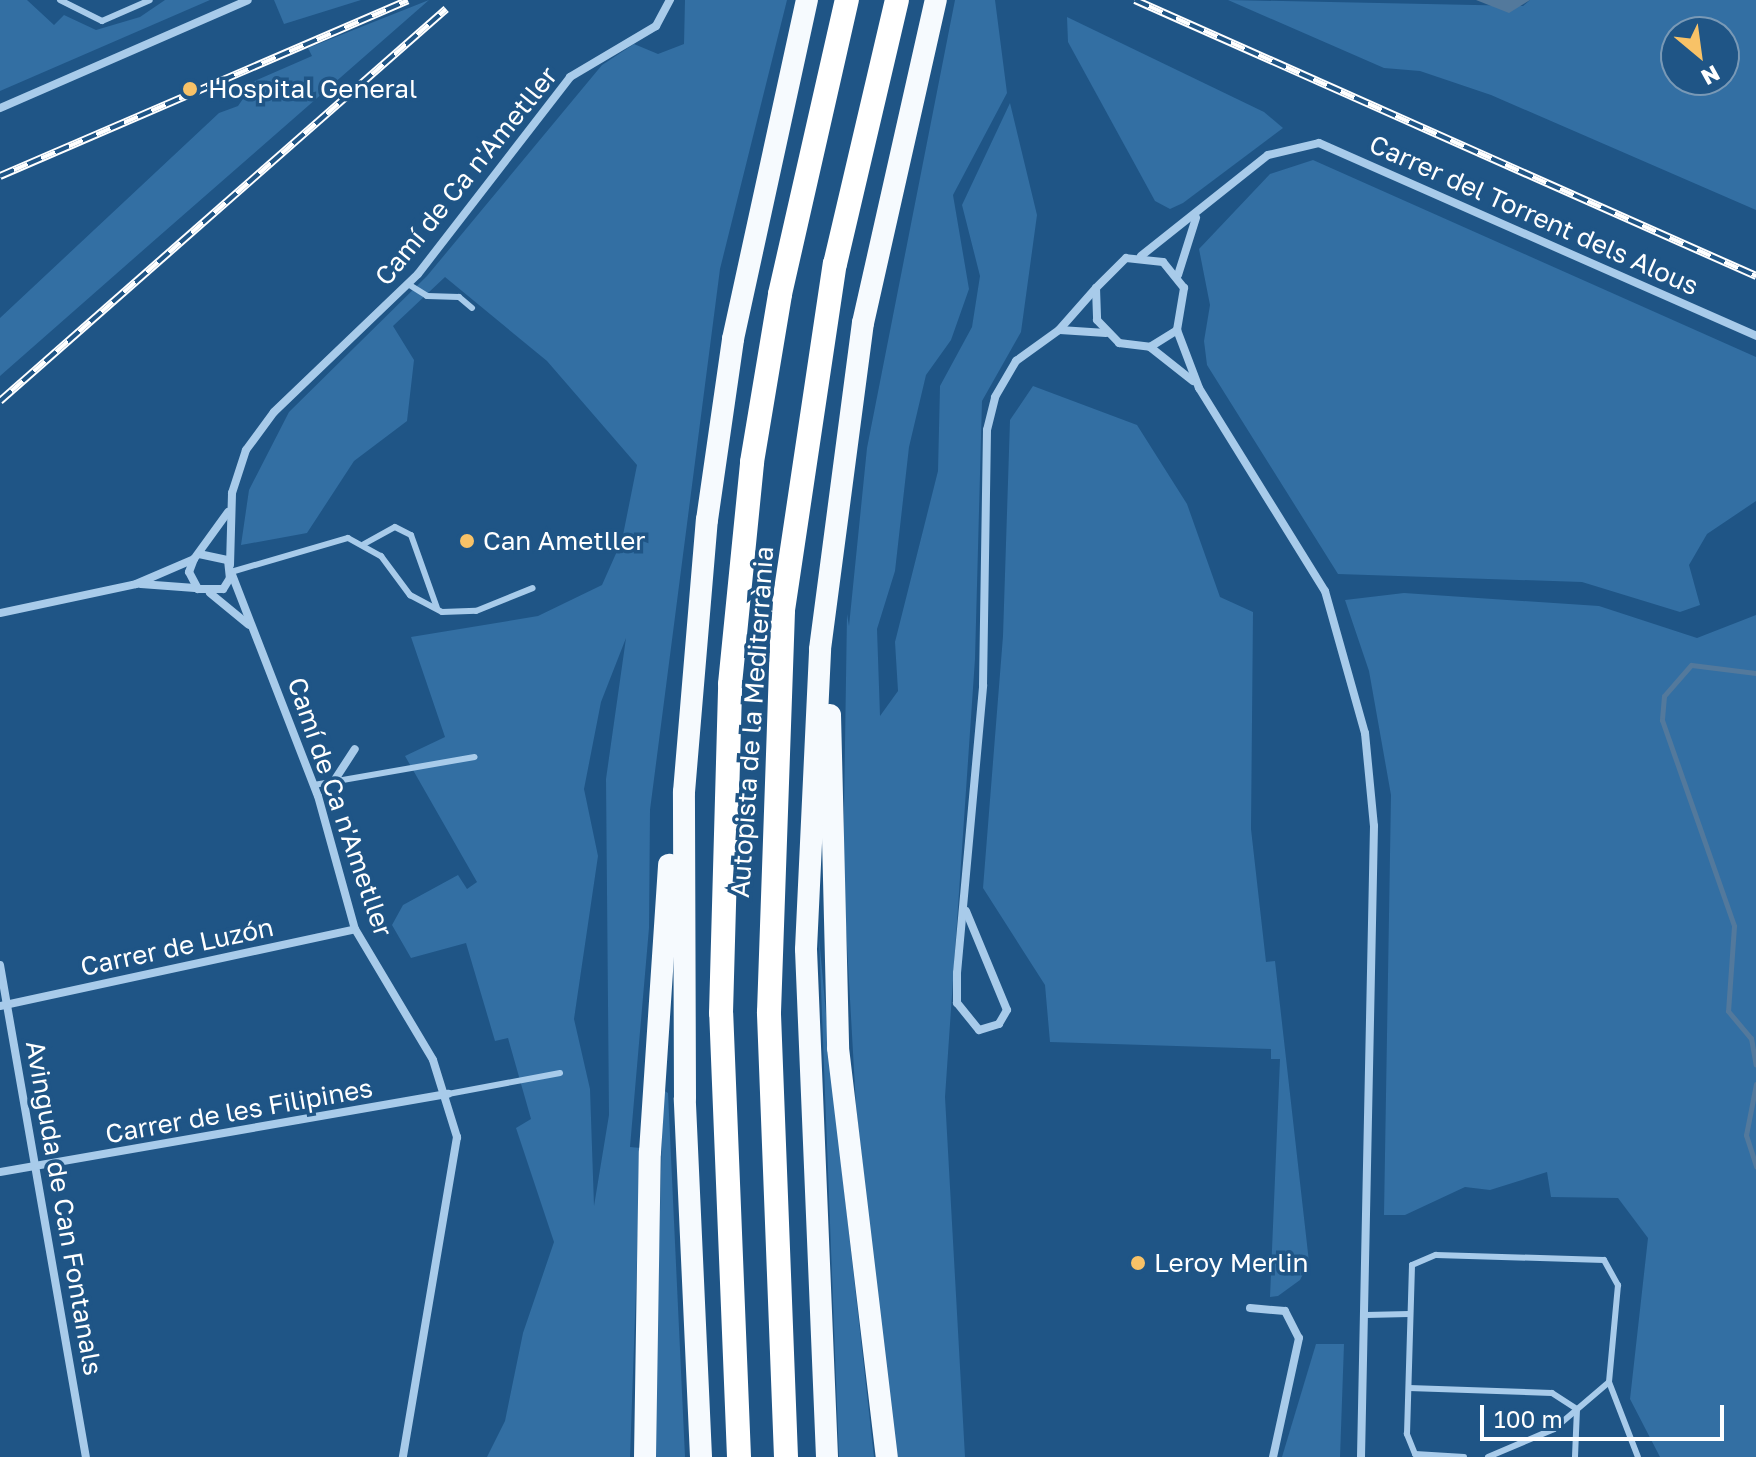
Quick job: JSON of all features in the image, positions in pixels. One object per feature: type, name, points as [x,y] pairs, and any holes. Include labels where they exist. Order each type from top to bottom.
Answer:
[{"type":"highway","points":[[645,1457],[653,1104],[673,814],[733,339],[807,0]]},
{"type":"highway","name":"Autopista de la Mediterrània","points":[[739,1457],[721,1013],[730,684],[752,462],[777,310],[847,0]]},
{"type":"highway","name":"Autopista de la Mediterrània","points":[[786,1457],[768,984],[781,638],[819,349],[897,0]]},
{"type":"highway","points":[[827,1457],[806,949],[829,562],[863,323],[936,0]]},
{"type":"highway","points":[[829,562],[831,942],[887,1457]]},
{"type":"highway","points":[[695,653],[684,792],[683,996],[701,1457]]},
{"type":"street","points":[[0,108],[248,0]]},
{"type":"street","name":"Camí de Ca n'Ametller","points":[[196,557],[228,511],[246,450],[274,412],[408,284],[570,77],[656,26],[670,0]]},
{"type":"street","name":"Carrer del Torrent dels Alous","points":[[1198,214],[1256,164],[1293,144],[1332,147],[1756,336]]},
{"type":"street","points":[[966,911],[1003,985],[1007,1010],[999,1024],[979,1030],[957,1003],[983,685],[987,430],[995,397],[1016,361],[1059,330],[1114,264],[1141,256],[1198,214]]},
{"type":"street","points":[[1198,214],[1178,275],[1186,302],[1177,330],[1199,388],[1325,591],[1365,733],[1374,826],[1361,1457]]},
{"type":"street","points":[[1141,256],[1178,275]]},
{"type":"street","points":[[1096,288],[1097,320],[1106,333]]},
{"type":"street","points":[[1059,330],[1106,333],[1150,347],[1199,388]]},
{"type":"street","points":[[1150,347],[1177,330]]},
{"type":"street","name":"Camí de Ca n'Ametller","points":[[228,511],[231,568],[314,785],[355,929],[448,1094],[457,1137],[403,1457]]},
{"type":"street","points":[[0,613],[136,584],[196,557],[217,552],[231,568],[223,589],[210,593],[198,589],[136,584]]},
{"type":"street","points":[[196,557],[189,572],[198,589]]},
{"type":"street","name":"Camí de Ca n'Ametller","points":[[210,593],[252,628]]},
{"type":"street","points":[[334,781],[355,749]]},
{"type":"street","name":"Carrer de Luzón","points":[[4,1005],[355,929]]},
{"type":"street","name":"Avinguda de Can Fontanals","points":[[0,965],[4,1005],[37,1167],[86,1457]]},
{"type":"street","name":"Carrer de les Filipines","points":[[0,1172],[448,1094]]},
{"type":"street","points":[[1250,1308],[1285,1311],[1299,1338],[1273,1457]]},
{"type":"lane","points":[[60,0],[102,21],[150,0]]},
{"type":"lane","points":[[408,284],[427,296],[459,297],[472,308]]},
{"type":"lane","points":[[231,568],[330,540],[364,544],[395,527],[411,535],[428,595],[442,612]]},
{"type":"lane","points":[[364,544],[410,595],[442,612],[476,611],[533,588]]},
{"type":"lane","points":[[314,785],[475,757]]},
{"type":"lane","points":[[448,1094],[560,1073]]},
{"type":"lane","points":[[1464,1457],[1415,1454],[1407,1434],[1412,1265],[1436,1255],[1604,1260],[1618,1285],[1609,1382],[1638,1457]]},
{"type":"lane","points":[[1366,1315],[1409,1314]]},
{"type":"lane","points":[[1488,1457],[1554,1429],[1609,1382]]},
{"type":"lane","points":[[1409,1388],[1552,1393],[1577,1409]]},
{"type":"lane","points":[[1575,1457],[1577,1409]]},
{"type":"shaded area","points":[[0,0],[27,0],[54,25],[64,15],[96,30],[140,17],[165,0],[210,0],[0,91]]},
{"type":"shaded area","points":[[274,0],[361,0],[284,24]]},
{"type":"shaded area","points":[[429,0],[0,376],[0,318],[219,113],[238,106],[245,96],[241,87],[312,56],[308,48]]},
{"type":"shaded area","points":[[685,0],[787,0],[720,269],[650,810],[649,928],[630,1147],[641,1148],[630,1457],[487,1457],[505,1421],[523,1333],[554,1242],[516,1128],[531,1119],[508,1038],[495,1041],[466,943],[411,958],[392,925],[403,905],[458,875],[467,889],[477,882],[405,756],[445,737],[411,637],[538,616],[602,585],[622,540],[637,465],[547,361],[445,277],[393,326],[414,360],[407,421],[354,461],[307,533],[241,545],[249,490],[289,412],[427,276],[602,65],[634,44],[658,54],[684,44]],"holes":[[[626,638],[606,779],[609,1115],[594,1206],[590,1089],[574,1019],[598,856],[584,789],[601,702]]]},
{"type":"shaded area","points":[[955,0],[995,0],[1007,93],[953,195],[969,289],[951,340],[926,375],[909,447],[895,571],[877,629],[880,716],[898,691],[895,642],[938,471],[940,386],[972,327],[980,276],[962,205],[1010,103],[1037,215],[1021,332],[982,401],[975,659],[945,1097],[965,1457],[895,1457],[856,1106],[843,874],[847,614],[849,626],[867,448]]},
{"type":"shaded area","points":[[1228,0],[1523,6],[1530,0],[1756,0],[1756,210],[1491,95],[1420,71],[1384,68]]},
{"type":"shaded area","points":[[1476,0],[1530,0],[1509,13]]},
{"type":"shaded area","points":[[1067,17],[1264,112],[1283,128],[1183,203],[1170,209],[1155,201],[1068,42]]},
{"type":"shaded area","points":[[1313,160],[1756,357],[1756,501],[1707,534],[1689,565],[1700,605],[1680,612],[1582,582],[1338,574],[1207,365],[1204,341],[1210,305],[1199,249],[1270,174]]},
{"type":"shaded area","points":[[1033,386],[1137,425],[1187,504],[1220,597],[1253,612],[1251,829],[1266,962],[1275,961],[1309,1262],[1300,1280],[1278,1296],[1270,1297],[1280,1059],[1271,1059],[1271,1049],[1050,1042],[1045,985],[983,888],[1003,636],[1010,420]]},
{"type":"shaded area","points":[[1404,593],[1599,606],[1697,638],[1756,615],[1756,1457],[1660,1457],[1630,1399],[1648,1238],[1618,1198],[1551,1197],[1547,1172],[1490,1190],[1465,1187],[1405,1215],[1384,1215],[1391,795],[1369,671],[1345,600]]},
{"type":"shaded area","points":[[819,937],[833,1090],[874,1457],[839,1457]]},
{"type":"shaded area","points":[[663,1090],[668,1093],[685,1457],[654,1457]]},
{"type":"shaded area","points":[[1316,1344],[1344,1344],[1340,1457],[1282,1457]]},
{"type":"waterway","points":[[1756,673],[1691,665],[1664,696],[1662,720],[1734,926],[1728,1011],[1751,1038],[1756,1065]]},
{"type":"waterway","points":[[1756,1084],[1746,1135],[1756,1166]]},
{"type":"railway","points":[[0,176],[408,0]]},
{"type":"railway","points":[[1135,0],[1756,276]]},
{"type":"railway","points":[[0,401],[446,9]]},
{"type":"place","name":"Hospital General","points":[[190,89]]},
{"type":"place","name":"Can Ametller","points":[[467,541]]},
{"type":"place","name":"Leroy Merlin","points":[[1138,1263]]}]
